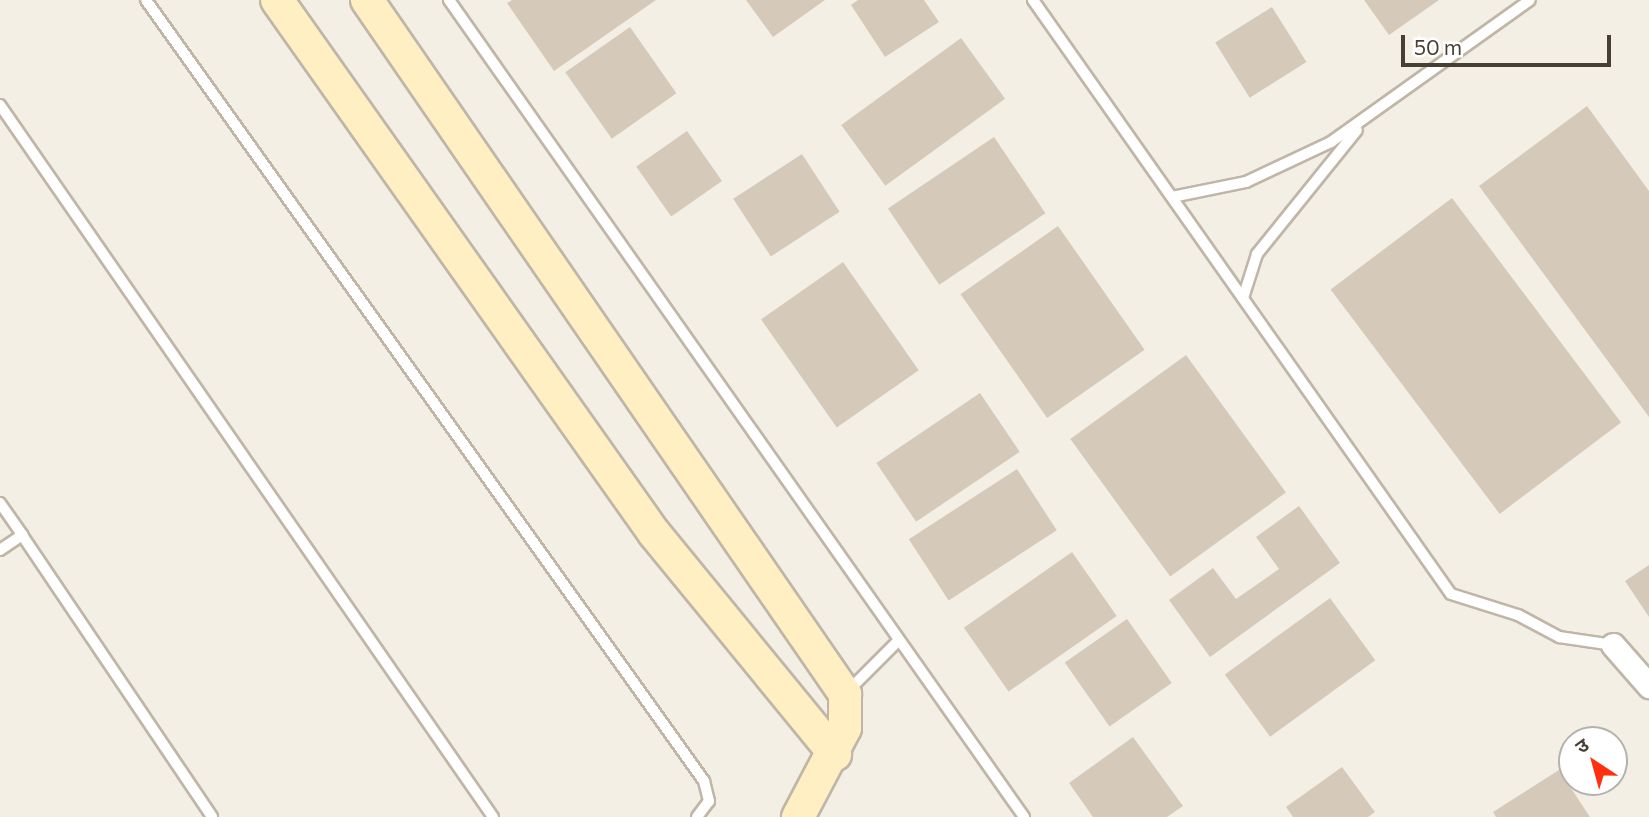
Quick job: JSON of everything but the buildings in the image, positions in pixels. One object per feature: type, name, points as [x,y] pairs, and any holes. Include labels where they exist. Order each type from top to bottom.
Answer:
[{"type":"street","points":[[277,0],[654,533],[835,754]]},
{"type":"street","points":[[367,0],[845,694],[845,728],[835,754],[799,817]]},
{"type":"street","points":[[1613,645],[1649,686]]},
{"type":"lane","points":[[146,0],[704,781],[709,801],[697,817]]},
{"type":"lane","points":[[449,0],[897,642],[1024,817]]},
{"type":"lane","points":[[1033,0],[1451,594],[1518,615],[1559,637],[1613,645]]},
{"type":"lane","points":[[1172,197],[1246,182],[1361,125],[1530,0]]},
{"type":"lane","points":[[0,104],[493,817]]},
{"type":"lane","points":[[1243,298],[1258,254],[1361,125]]},
{"type":"lane","points":[[0,503],[212,817]]},
{"type":"lane","points":[[0,550],[22,535]]},
{"type":"lane","points":[[845,694],[897,642]]}]
